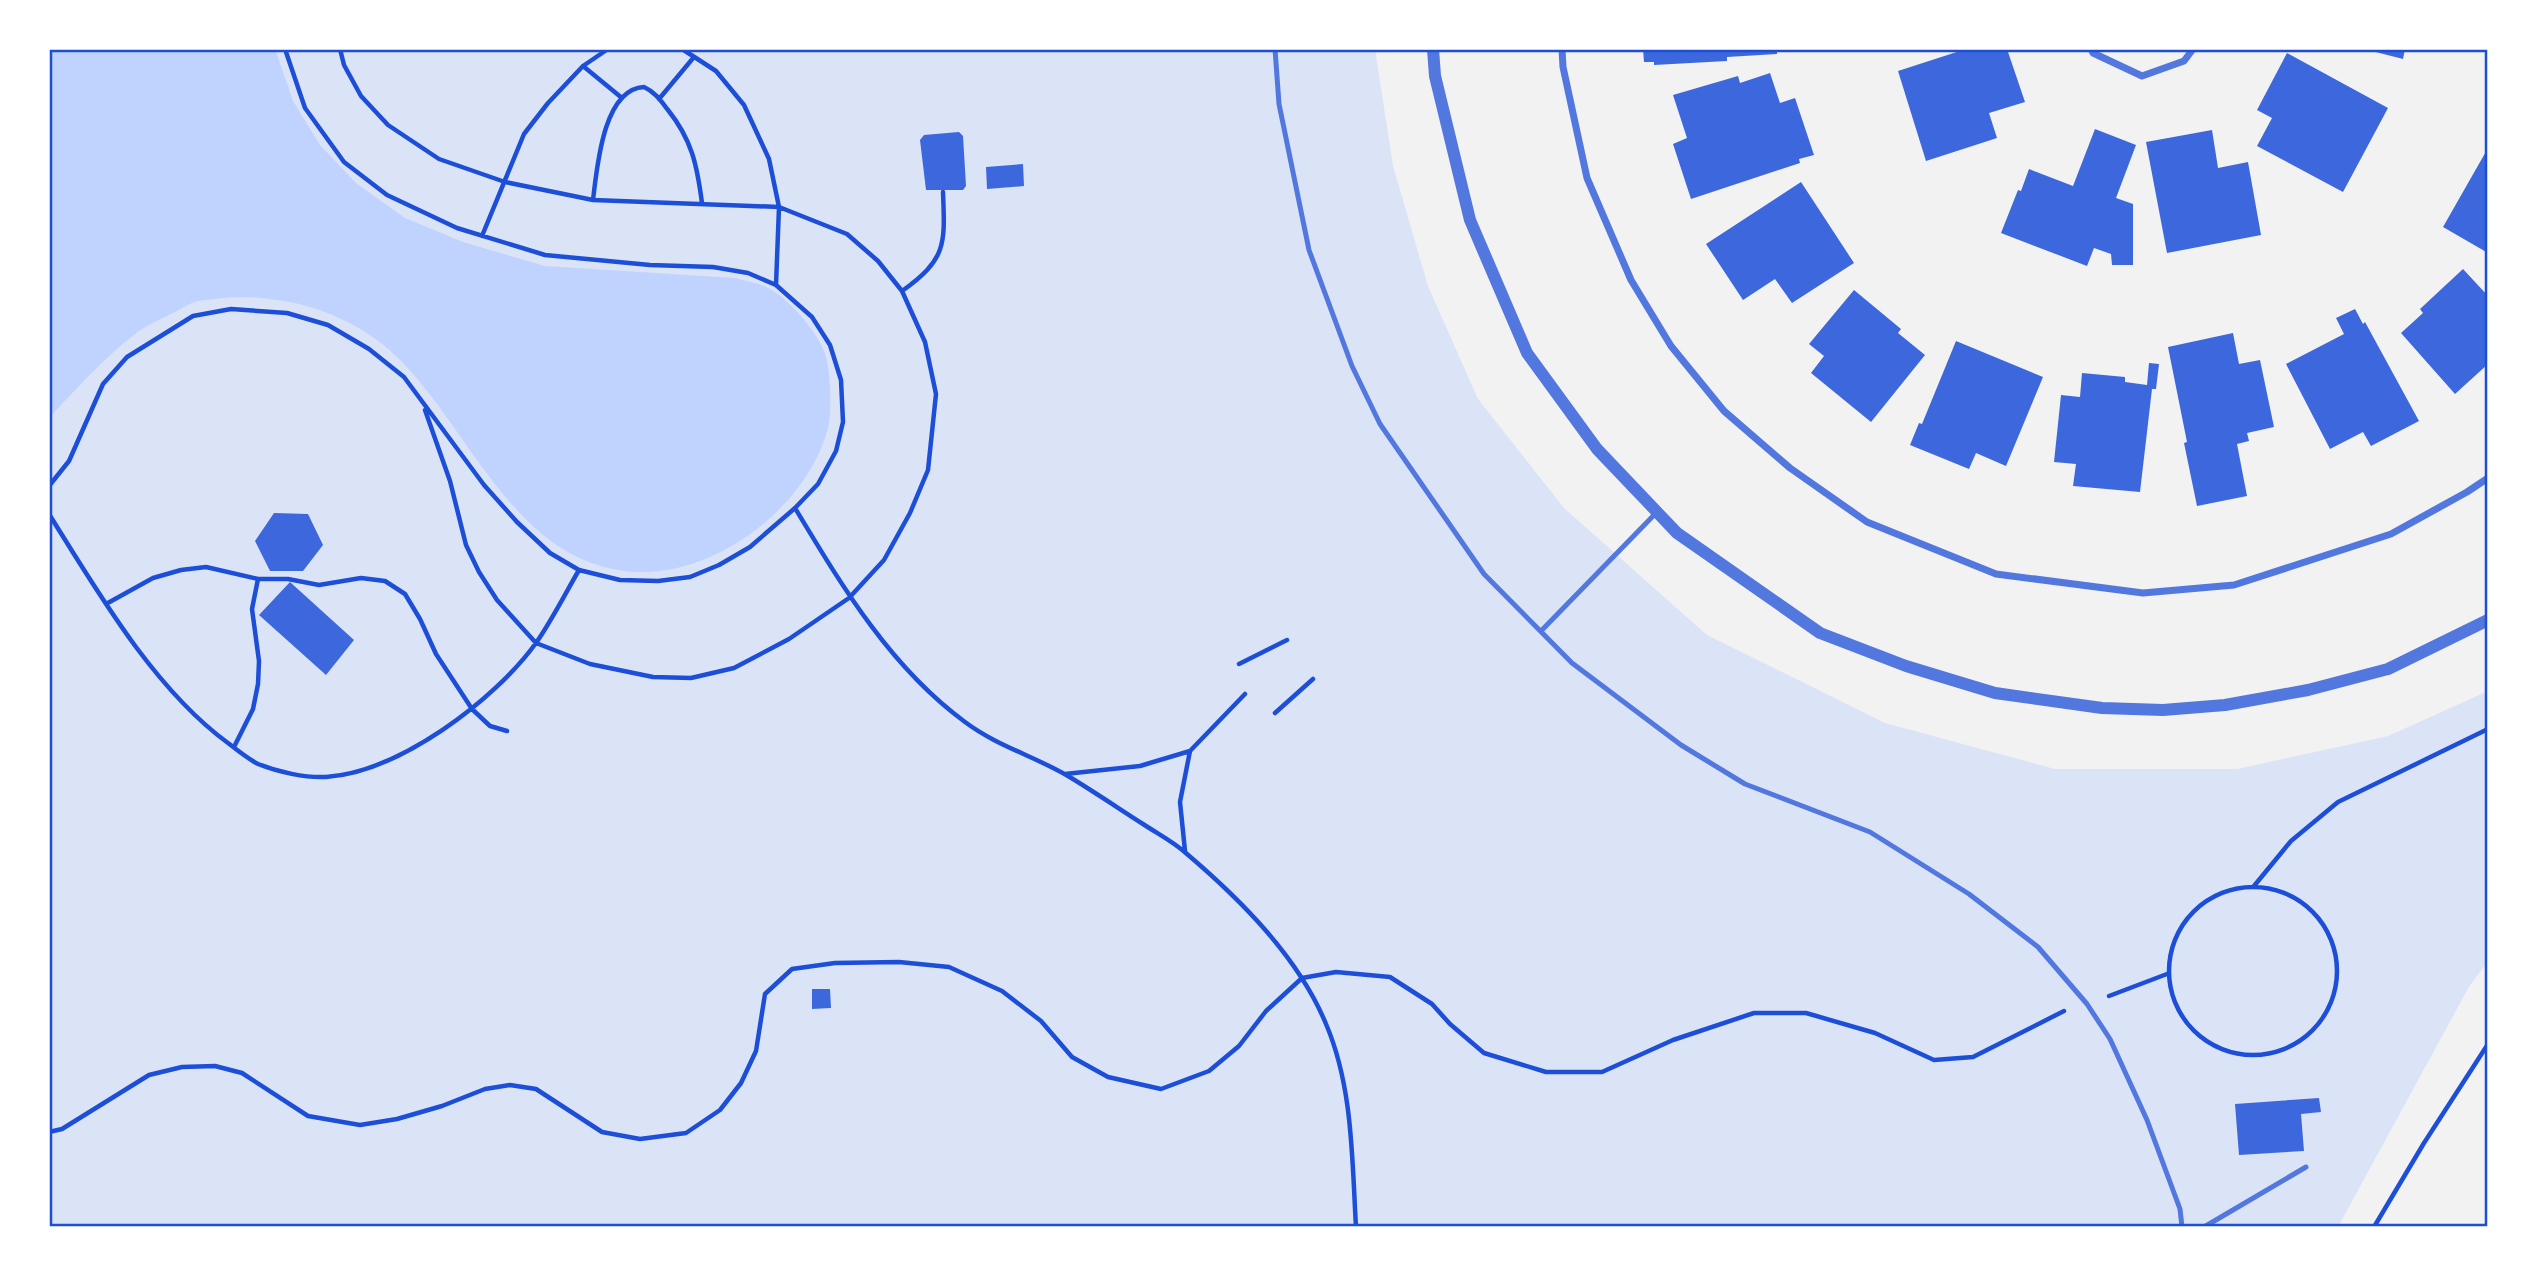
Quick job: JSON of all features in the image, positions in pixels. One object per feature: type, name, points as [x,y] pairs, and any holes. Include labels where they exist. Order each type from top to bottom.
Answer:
[{"type":"street","points":[[1433,49],[1435,76],[1470,220],[1527,353],[1597,449],[1677,533],[1820,633],[1906,666],[1995,693],[2048,702],[2163,710],[2225,705],[2308,690],[2388,669],[2488,620]]},
{"type":"street","points":[[1562,49],[1563,67],[1587,178],[1631,280],[1671,346],[1724,411],[1790,468],[1867,522],[1996,574],[2143,593],[2234,585],[2391,534],[2468,492],[2488,478]]},
{"type":"street","points":[[2091,49],[2093,53],[2142,76],[2184,61],[2193,49]]},
{"type":"lane","points":[[1275,49],[1279,104],[1309,250],[1352,366],[1380,424],[1483,574],[1572,663],[1692,752],[1745,784],[1870,832],[1969,894],[2038,947],[2087,1004],[2110,1039],[2147,1120],[2180,1209],[2182,1227]]},
{"type":"lane","points":[[1541,631],[1658,512]]},
{"type":"lane","points":[[2204,1227],[2306,1167]]},
{"type":"path","points":[[49,486],[69,461],[103,384],[127,357],[193,316],[231,309],[287,313],[328,326],[369,349],[404,377],[484,485],[550,553],[579,570],[620,580],[690,578],[750,547],[818,484],[836,451],[843,422],[841,380],[830,345],[812,317],[776,285],[747,272],[713,267],[650,265],[545,256],[457,228],[387,195],[344,162],[306,108],[285,49]]},
{"type":"path","points":[[340,49],[344,65],[361,96],[388,125],[439,159],[505,182],[593,200],[779,206],[847,234],[878,261],[902,291],[925,342],[936,394],[928,470],[911,513],[884,560],[849,598],[789,639],[734,668],[691,678],[653,677],[590,664],[536,643],[497,600],[478,572],[466,545],[450,481],[424,406]]},
{"type":"path","points":[[482,236],[524,134],[548,103],[583,66],[608,49]]},
{"type":"path","points":[[682,49],[716,71],[744,105],[769,159],[779,206],[776,285]]},
{"type":"path","points":[[659,99],[694,57]]},
{"type":"path","points":[[583,66],[622,98]]},
{"type":"path","points":[[593,200],[599,146],[622,98],[633,88],[644,87],[659,99],[679,124],[691,146],[698,170],[702,204]]},
{"type":"path","points":[[902,291],[924,275],[936,258],[945,234],[943,191]]},
{"type":"path","points":[[795,508],[849,598],[906,670],[964,722],[1008,749],[1065,774],[1185,852],[1279,946],[1302,978],[1327,1024],[1340,1066],[1351,1136],[1356,1227]]},
{"type":"path","points":[[49,514],[106,604],[187,708],[212,731],[258,764],[300,776],[327,777],[356,771],[399,756],[472,709],[536,643],[579,570]]},
{"type":"path","points":[[106,604],[153,578],[181,570],[206,567],[258,579],[288,579],[319,585],[361,578],[385,581],[405,594],[436,654],[472,709],[490,726],[507,731]]},
{"type":"path","points":[[234,747],[253,709],[258,684],[259,661],[252,609],[258,579]]},
{"type":"path","points":[[1239,664],[1287,639]]},
{"type":"path","points":[[1275,713],[1313,679]]},
{"type":"path","points":[[1065,774],[1140,766],[1190,751],[1245,694]]},
{"type":"path","points":[[2254,886],[2291,841],[2338,802],[2488,729]]},
{"type":"path","points":[[1185,852],[1180,802],[1190,751]]},
{"type":"path","points":[[2254,886],[2282,891],[2306,905],[2325,926],[2336,951],[2337,980],[2330,1006],[2314,1030],[2291,1046],[2264,1055],[2236,1054],[2210,1044],[2188,1026],[2174,1002],[2167,974],[2171,947],[2183,922],[2202,902],[2227,890],[2254,886]]},
{"type":"path","points":[[49,1132],[62,1129],[149,1075],[182,1067],[215,1066],[242,1073],[308,1116],[360,1125],[397,1119],[442,1106],[485,1089],[510,1085],[536,1089],[602,1132],[640,1139],[686,1133],[720,1110],[741,1083],[755,1051],[765,994],[792,969],[835,963],[899,962],[949,967],[1002,991],[1041,1021],[1072,1057],[1108,1077],[1161,1089],[1209,1071],[1239,1046],[1266,1011],[1302,978],[1336,972],[1390,977],[1432,1004],[1450,1024],[1484,1053],[1546,1072],[1602,1072],[1673,1040],[1754,1013],[1806,1013],[1875,1033],[1934,1060],[1973,1057],[2062,1012],[2167,974]]},
{"type":"path","points":[[2374,1227],[2488,1044]]},
{"type":"shaded area","points":[[49,49],[1375,49],[1393,166],[1428,286],[1478,399],[1564,508],[1707,635],[1885,723],[2055,769],[2237,769],[2388,736],[2488,691],[2488,962],[2470,985],[2338,1227],[49,1227]]},
{"type":"water","points":[[49,49],[275,49],[293,101],[320,145],[356,183],[405,218],[463,242],[545,266],[735,278],[773,290],[807,323],[820,342],[826,358],[830,390],[829,421],[817,456],[801,483],[781,508],[756,530],[729,548],[670,570],[640,572],[598,565],[562,548],[531,524],[477,461],[428,392],[389,349],[358,328],[324,312],[288,302],[252,297],[198,301],[143,328],[101,364],[49,418]]},
{"type":"building","points":[[1643,49],[1777,49],[1777,54],[1727,57],[1727,61],[1654,65],[1654,62],[1644,62]]},
{"type":"building","points":[[1966,49],[2007,49],[2025,102],[1989,113],[1997,138],[1926,161],[1898,71]]},
{"type":"building","points":[[2364,49],[2405,49],[2403,59]]},
{"type":"building","points":[[2287,53],[2388,108],[2343,192],[2257,146],[2272,118],[2257,110]]},
{"type":"building","points":[[1770,73],[1780,103],[1795,98],[1814,155],[1799,159],[1800,163],[1691,199],[1673,144],[1687,138],[1673,95],[1738,76],[1740,83]]},
{"type":"building","points":[[2095,129],[2136,145],[2116,198],[2133,204],[2133,265],[2112,265],[2111,254],[2094,248],[2087,266],[2001,233],[2029,169],[2073,186]]},
{"type":"building","points":[[2212,130],[2218,168],[2248,162],[2261,235],[2167,253],[2146,142]]},
{"type":"building","points":[[959,132],[963,136],[966,186],[963,190],[926,190],[920,140],[924,135]]},
{"type":"building","points":[[2488,148],[2488,253],[2443,227]]},
{"type":"building","points":[[1023,164],[1024,186],[987,189],[986,167]]},
{"type":"building","points":[[1801,182],[1854,263],[1792,303],[1775,279],[1743,300],[1706,244]]},
{"type":"building","points":[[2463,269],[2488,296],[2488,364],[2455,394],[2401,333],[2423,313],[2420,309]]},
{"type":"building","points":[[1854,290],[1901,329],[1898,333],[1925,355],[1871,422],[1811,373],[1824,356],[1809,344]]},
{"type":"building","points":[[2355,309],[2363,324],[2365,322],[2419,421],[2371,446],[2363,432],[2330,449],[2286,364],[2344,334],[2336,318]]},
{"type":"building","points":[[2233,333],[2239,364],[2260,360],[2274,427],[2247,433],[2249,441],[2237,444],[2247,496],[2197,506],[2168,347]]},
{"type":"building","points":[[1956,341],[2043,377],[2006,466],[1976,453],[1969,469],[1910,445],[1919,423],[1922,424]]},
{"type":"building","points":[[2149,363],[2159,364],[2156,389],[2152,389],[2140,492],[2073,486],[2076,464],[2054,462],[2061,395],[2080,397],[2082,373],[2125,377],[2125,382],[2147,385]]},
{"type":"building","points":[[274,513],[308,514],[323,545],[303,571],[270,571],[255,541]]},
{"type":"building","points":[[290,582],[354,640],[326,675],[259,615]]},
{"type":"building","points":[[812,989],[830,989],[831,1008],[812,1009]]},
{"type":"building","points":[[2319,1098],[2321,1112],[2301,1114],[2304,1151],[2239,1155],[2235,1104]]}]
